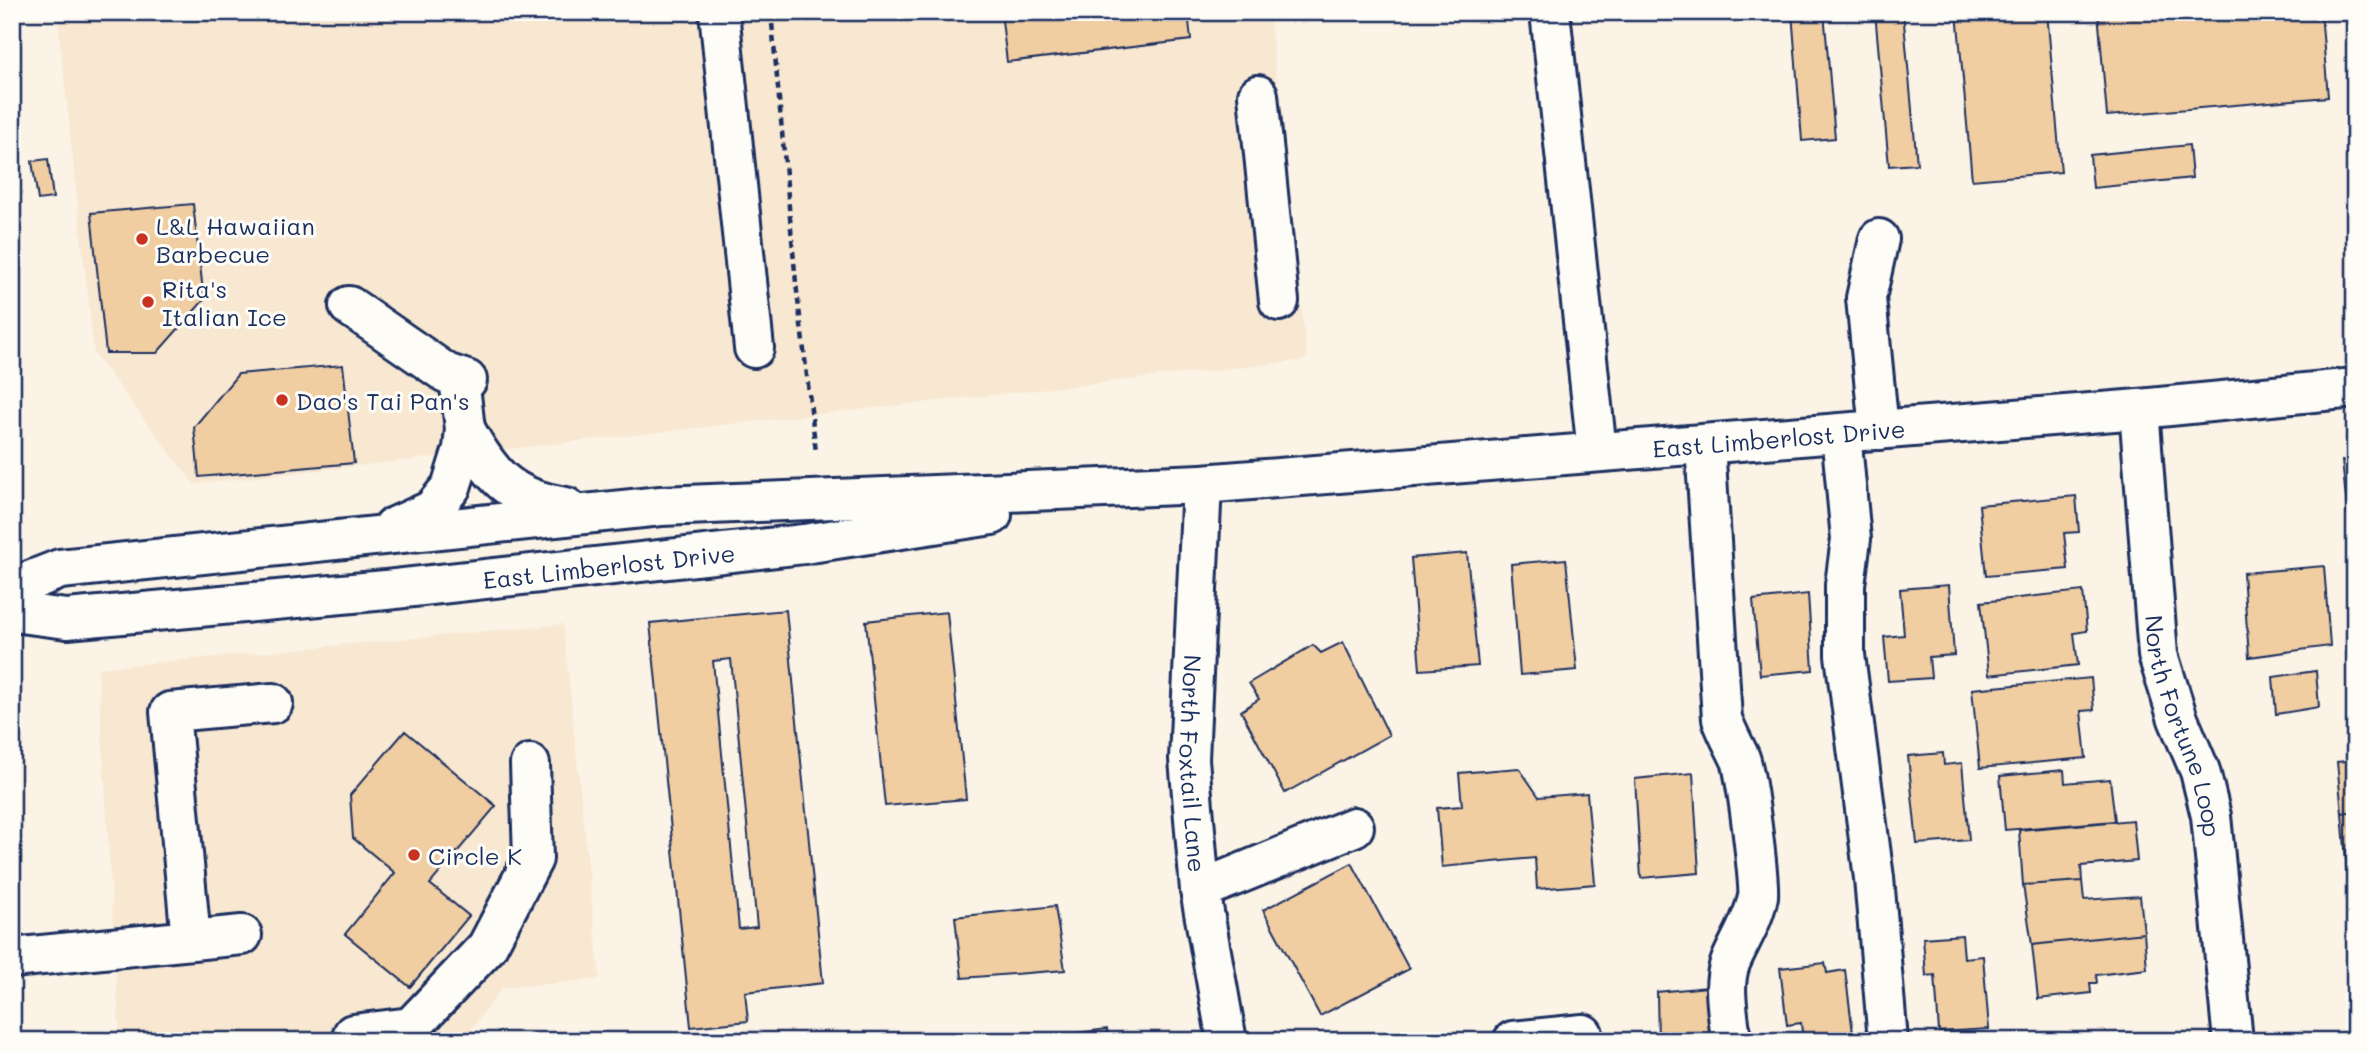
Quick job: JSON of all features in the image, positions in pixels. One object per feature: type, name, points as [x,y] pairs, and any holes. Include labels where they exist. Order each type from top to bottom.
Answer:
[{"type":"street","points":[[719,12],[754,348]]},
{"type":"street","points":[[1550,12],[1597,452]]},
{"type":"street","points":[[1258,95],[1279,301]]},
{"type":"street","points":[[1879,239],[1866,298],[1879,430]]},
{"type":"street","points":[[349,306],[446,373],[463,379],[463,449],[451,487],[432,510],[376,535]]},
{"type":"street","name":"East Limberlost Drive","points":[[12,588],[61,569],[661,506],[1202,484],[2140,410],[2355,388]]},
{"type":"street","name":"North Fortune Loop","points":[[2140,410],[2158,655],[2178,719],[2200,771],[2211,816],[2233,1041]]},
{"type":"street","points":[[465,429],[478,453],[495,474],[517,494],[548,505],[600,513]]},
{"type":"street","points":[[1841,433],[1851,539],[1845,585],[1845,655],[1874,878],[1888,1041]]},
{"type":"street","points":[[1705,444],[1722,719],[1741,759],[1746,783],[1758,895],[1730,962],[1726,984],[1731,1041]]},
{"type":"street","name":"East Limberlost Drive","points":[[12,612],[67,619],[399,588],[804,544],[1202,484]]},
{"type":"street","name":"North Foxtail Lane","points":[[1202,484],[1189,759],[1200,890],[1227,1041]]},
{"type":"street","points":[[191,940],[170,712],[273,703]]},
{"type":"street","points":[[353,1034],[411,1027],[487,947],[533,859],[530,764]]},
{"type":"street","points":[[1200,890],[1354,827]]},
{"type":"street","points":[[12,958],[242,935]]},
{"type":"street","points":[[1513,1041],[1583,1034]]},
{"type":"path","points":[[771,12],[796,283],[816,452]]},
{"type":"shaded area","points":[[57,12],[1269,12],[1307,360],[194,484],[94,354]]},
{"type":"shaded area","points":[[563,624],[600,979],[502,988],[462,1041],[120,1041],[98,668]]},
{"type":"building","points":[[1001,12],[1188,12],[1191,40],[1007,62]]},
{"type":"building","points":[[1792,12],[1824,12],[1835,138],[1802,141]]},
{"type":"building","points":[[1875,12],[1903,12],[1917,164],[1889,166]]},
{"type":"building","points":[[1957,12],[2047,12],[2061,172],[1972,180]]},
{"type":"building","points":[[2098,12],[2321,12],[2328,97],[2107,116]]},
{"type":"building","points":[[2189,145],[2192,178],[2093,188],[2090,155]]},
{"type":"building","points":[[48,159],[53,198],[38,200],[32,161]]},
{"type":"building","points":[[193,204],[204,300],[157,353],[106,353],[91,213]]},
{"type":"building","name":"Dao's Tai Pan's","points":[[343,365],[354,463],[199,477],[194,427],[238,374]]},
{"type":"building","points":[[2355,460],[2355,515],[2348,517],[2342,461]]},
{"type":"building","points":[[2076,496],[2079,532],[2064,533],[2068,569],[1986,576],[1979,505]]},
{"type":"building","points":[[1467,553],[1478,666],[1420,670],[1411,558]]},
{"type":"building","points":[[1566,559],[1577,670],[1520,675],[1511,564]]},
{"type":"building","points":[[2324,566],[2330,646],[2249,657],[2243,573]]},
{"type":"building","points":[[1949,585],[1954,655],[1929,657],[1931,678],[1888,681],[1884,637],[1904,635],[1900,589]]},
{"type":"building","points":[[2083,591],[2087,631],[2074,633],[2078,665],[1989,675],[1981,602]]},
{"type":"building","points":[[1808,594],[1813,670],[1760,675],[1753,600]]},
{"type":"building","points":[[786,610],[823,983],[745,992],[748,1021],[691,1027],[650,623]],"holes":[[[731,659],[757,927],[739,929],[713,661]]]},
{"type":"building","points":[[947,612],[966,799],[885,806],[866,621]]},
{"type":"building","points":[[1343,642],[1389,735],[1285,793],[1241,711],[1259,699],[1249,683],[1313,645],[1321,653]]},
{"type":"building","points":[[2316,671],[2319,707],[2276,714],[2273,677]]},
{"type":"building","points":[[2091,678],[2094,710],[2081,711],[2086,758],[1980,768],[1972,689]]},
{"type":"building","name":"Circle K","points":[[405,731],[496,806],[430,884],[469,916],[410,987],[345,934],[395,873],[353,838],[350,795]]},
{"type":"building","points":[[1943,753],[1944,765],[1962,763],[1969,840],[1917,844],[1908,756]]},
{"type":"building","points":[[2355,760],[2355,811],[2342,813],[2337,762]]},
{"type":"building","points":[[1519,768],[1539,797],[1587,793],[1595,884],[1537,889],[1535,858],[1442,867],[1437,808],[1462,806],[1459,773]]},
{"type":"building","points":[[2064,770],[2065,783],[2110,779],[2115,821],[2005,830],[2000,776]]},
{"type":"building","points":[[1693,773],[1699,873],[1641,878],[1635,779]]},
{"type":"building","points":[[2355,811],[2355,871],[2347,872],[2342,813]]},
{"type":"building","points":[[2133,820],[2137,861],[2081,866],[2082,881],[2023,885],[2019,830]]},
{"type":"building","points":[[1352,863],[1409,969],[1320,1016],[1263,910]]},
{"type":"building","points":[[2355,871],[2355,924],[2352,925],[2347,872]]},
{"type":"building","points":[[2082,881],[2084,900],[2140,896],[2144,933],[2032,945],[2023,885]]},
{"type":"building","points":[[1055,906],[1065,970],[962,978],[955,917]]},
{"type":"building","points":[[2144,933],[2147,969],[2096,975],[2097,983],[2090,983],[2091,993],[2038,999],[2032,945]]},
{"type":"building","points":[[1962,935],[1964,958],[1983,956],[1989,1029],[1939,1032],[1935,975],[1926,976],[1923,938]]},
{"type":"building","points":[[1825,963],[1827,973],[1845,970],[1854,1041],[1803,1041],[1801,1023],[1787,1025],[1780,968]]},
{"type":"building","points":[[1707,987],[1715,1041],[1658,1041],[1657,992]]},
{"type":"building","points":[[1107,1029],[1109,1041],[1013,1041]]},
{"type":"place","name":"L&L Hawaiian Barbecue","points":[[142,239]]},
{"type":"place","name":"Rita's Italian Ice","points":[[148,302]]},
{"type":"place","name":"Dao's Tai Pan's","points":[[282,400]]},
{"type":"place","name":"Circle K","points":[[414,855]]}]
